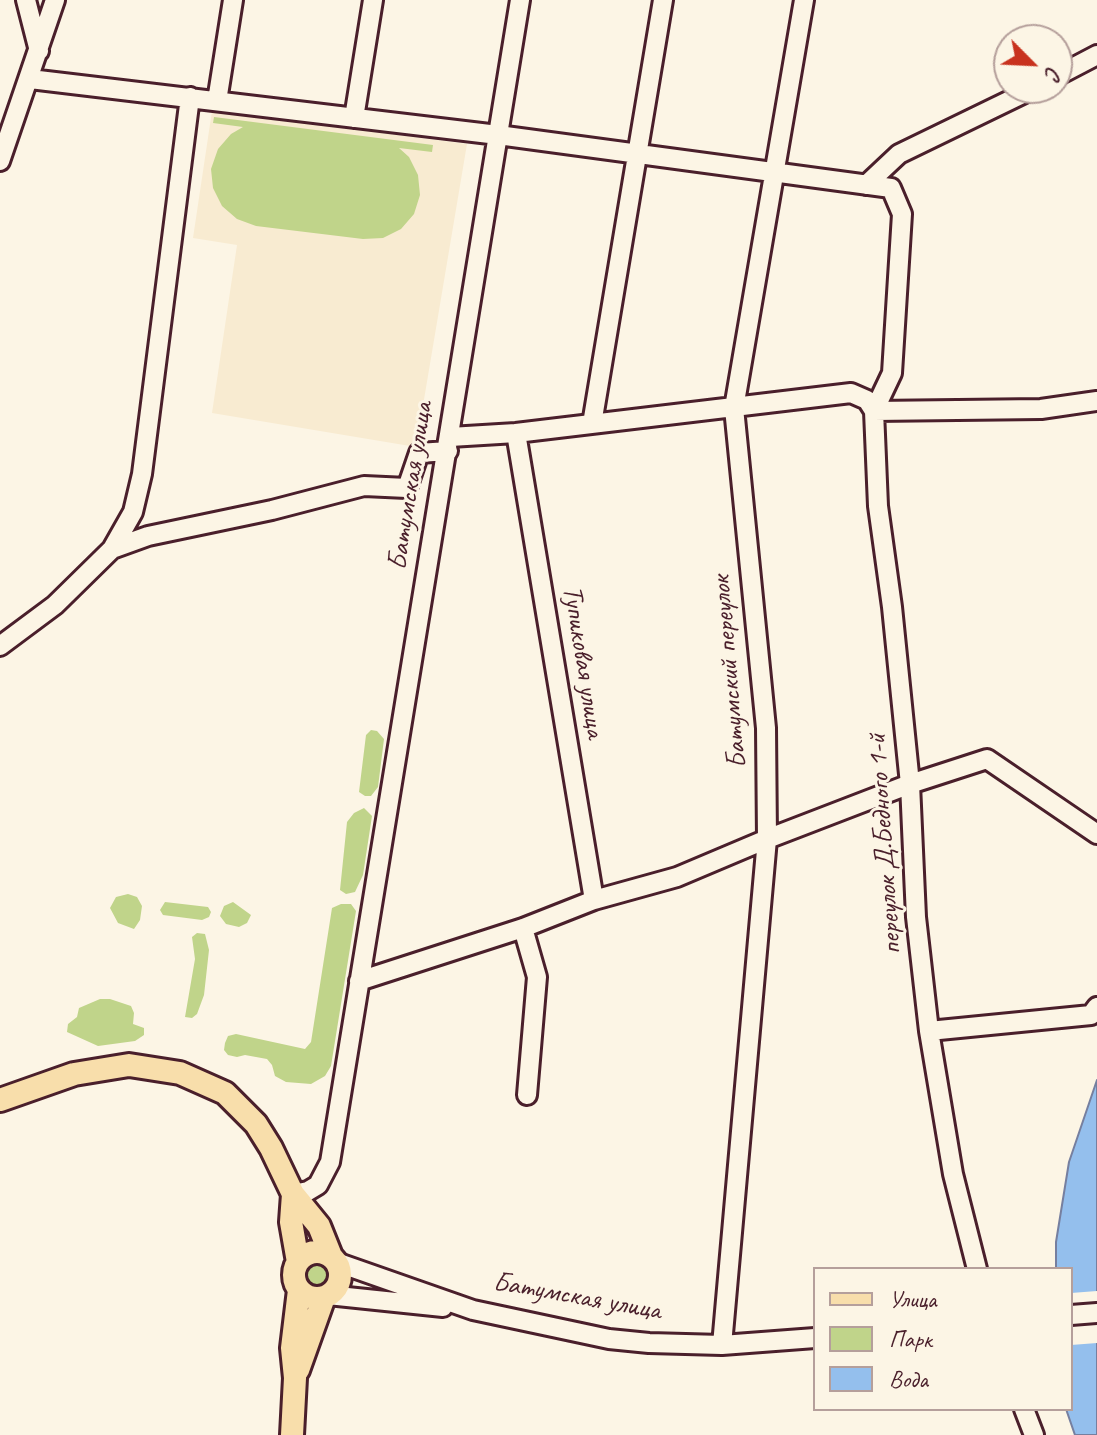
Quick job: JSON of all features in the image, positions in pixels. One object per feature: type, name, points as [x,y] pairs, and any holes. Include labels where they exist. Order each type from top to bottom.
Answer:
[{"type":"main road","points":[[0,1100],[74,1074],[108,1067],[148,1067],[180,1073],[225,1093],[241,1106],[271,1148],[293,1194],[319,1226],[334,1259],[339,1281],[326,1296],[295,1378]]},
{"type":"main road","points":[[292,1435],[295,1378],[292,1348],[299,1290],[294,1276],[298,1262],[291,1222],[293,1194]]},
{"type":"main road","points":[[298,1262],[317,1252],[334,1259]]},
{"type":"main road","points":[[299,1290],[310,1297],[326,1296]]},
{"type":"street","points":[[26,0],[39,51]]},
{"type":"street","points":[[0,161],[55,0]]},
{"type":"street","points":[[217,101],[233,0]]},
{"type":"street","points":[[354,118],[373,0]]},
{"type":"street","name":"Батумская улица","points":[[293,1194],[318,1185],[330,1162],[520,0]]},
{"type":"street","points":[[592,424],[663,0]]},
{"type":"street","name":"Батумский переулок","points":[[722,1345],[767,839],[766,728],[734,408],[804,0]]},
{"type":"street","points":[[1073,68],[1097,55]]},
{"type":"street","points":[[30,79],[498,135],[891,188],[902,214],[892,373],[874,411]]},
{"type":"street","points":[[0,646],[55,605],[112,549],[133,512],[142,474],[190,97]]},
{"type":"street","points":[[866,185],[899,154],[1002,104]]},
{"type":"street","points":[[112,549],[148,536],[272,510],[364,486],[407,488],[419,453],[449,444],[516,433],[851,393],[867,400],[874,411]]},
{"type":"street","points":[[874,411],[1041,409],[1097,401]]},
{"type":"street","name":"переулок Д.Бедного 1-й","points":[[874,411],[878,506],[910,784],[916,917],[929,1031],[953,1174],[976,1267]]},
{"type":"street","name":"Тупиковая улица","points":[[516,433],[594,900]]},
{"type":"street","points":[[359,981],[523,928],[594,900],[677,877],[910,784],[987,759],[1097,834]]},
{"type":"street","points":[[523,928],[537,977],[527,1095]]},
{"type":"street","points":[[929,1031],[1091,1015],[1097,1007]]},
{"type":"street","name":"Батумская улица","points":[[334,1259],[473,1310],[609,1339],[722,1345],[813,1338]]},
{"type":"street","points":[[326,1296],[473,1310]]},
{"type":"street","points":[[1073,1315],[1097,1313]]},
{"type":"street","points":[[1025,1411],[1034,1435]]},
{"type":"shaded area","points":[[212,111],[467,144],[416,447],[212,413],[237,245],[193,238]]},
{"type":"green space","points":[[214,117],[433,145],[432,152],[399,148],[409,157],[418,175],[420,195],[414,214],[401,229],[383,238],[363,239],[256,226],[237,219],[222,206],[213,188],[211,169],[218,149],[231,134],[243,127],[213,123]]},
{"type":"green space","points":[[371,730],[377,731],[384,739],[378,787],[371,796],[365,796],[359,792],[366,735]]},
{"type":"green space","points":[[364,808],[372,816],[363,875],[355,892],[346,894],[340,890],[347,822],[354,813]]},
{"type":"green space","points":[[128,894],[137,897],[142,906],[140,920],[134,929],[118,923],[110,908],[116,897]]},
{"type":"green space","points":[[165,902],[208,907],[211,912],[209,917],[202,920],[163,915],[160,910]]},
{"type":"green space","points":[[233,902],[251,915],[247,923],[239,927],[226,924],[220,916],[224,906]]},
{"type":"green space","points":[[351,904],[356,911],[331,1066],[325,1076],[311,1084],[286,1082],[275,1076],[267,1059],[228,1055],[224,1050],[225,1043],[228,1036],[236,1034],[305,1049],[311,1042],[332,908]]},
{"type":"green space","points":[[197,933],[205,934],[209,950],[204,995],[197,1014],[192,1018],[185,1017],[195,959],[192,937]]},
{"type":"green space","points":[[100,999],[131,1006],[133,1024],[144,1028],[144,1035],[135,1041],[98,1046],[67,1032],[68,1024],[77,1017],[79,1008]]},
{"type":"green space","points":[[317,1259],[328,1263],[332,1274],[328,1285],[317,1289],[306,1285],[302,1274],[306,1263]]},
{"type":"water","points":[[1097,1080],[1097,1435],[1075,1435],[1067,1411],[1073,1411],[1073,1267],[1056,1267],[1056,1242],[1069,1162]]},
{"type":"pier","points":[[1097,1291],[1097,1343],[1073,1345],[1073,1293]]}]
